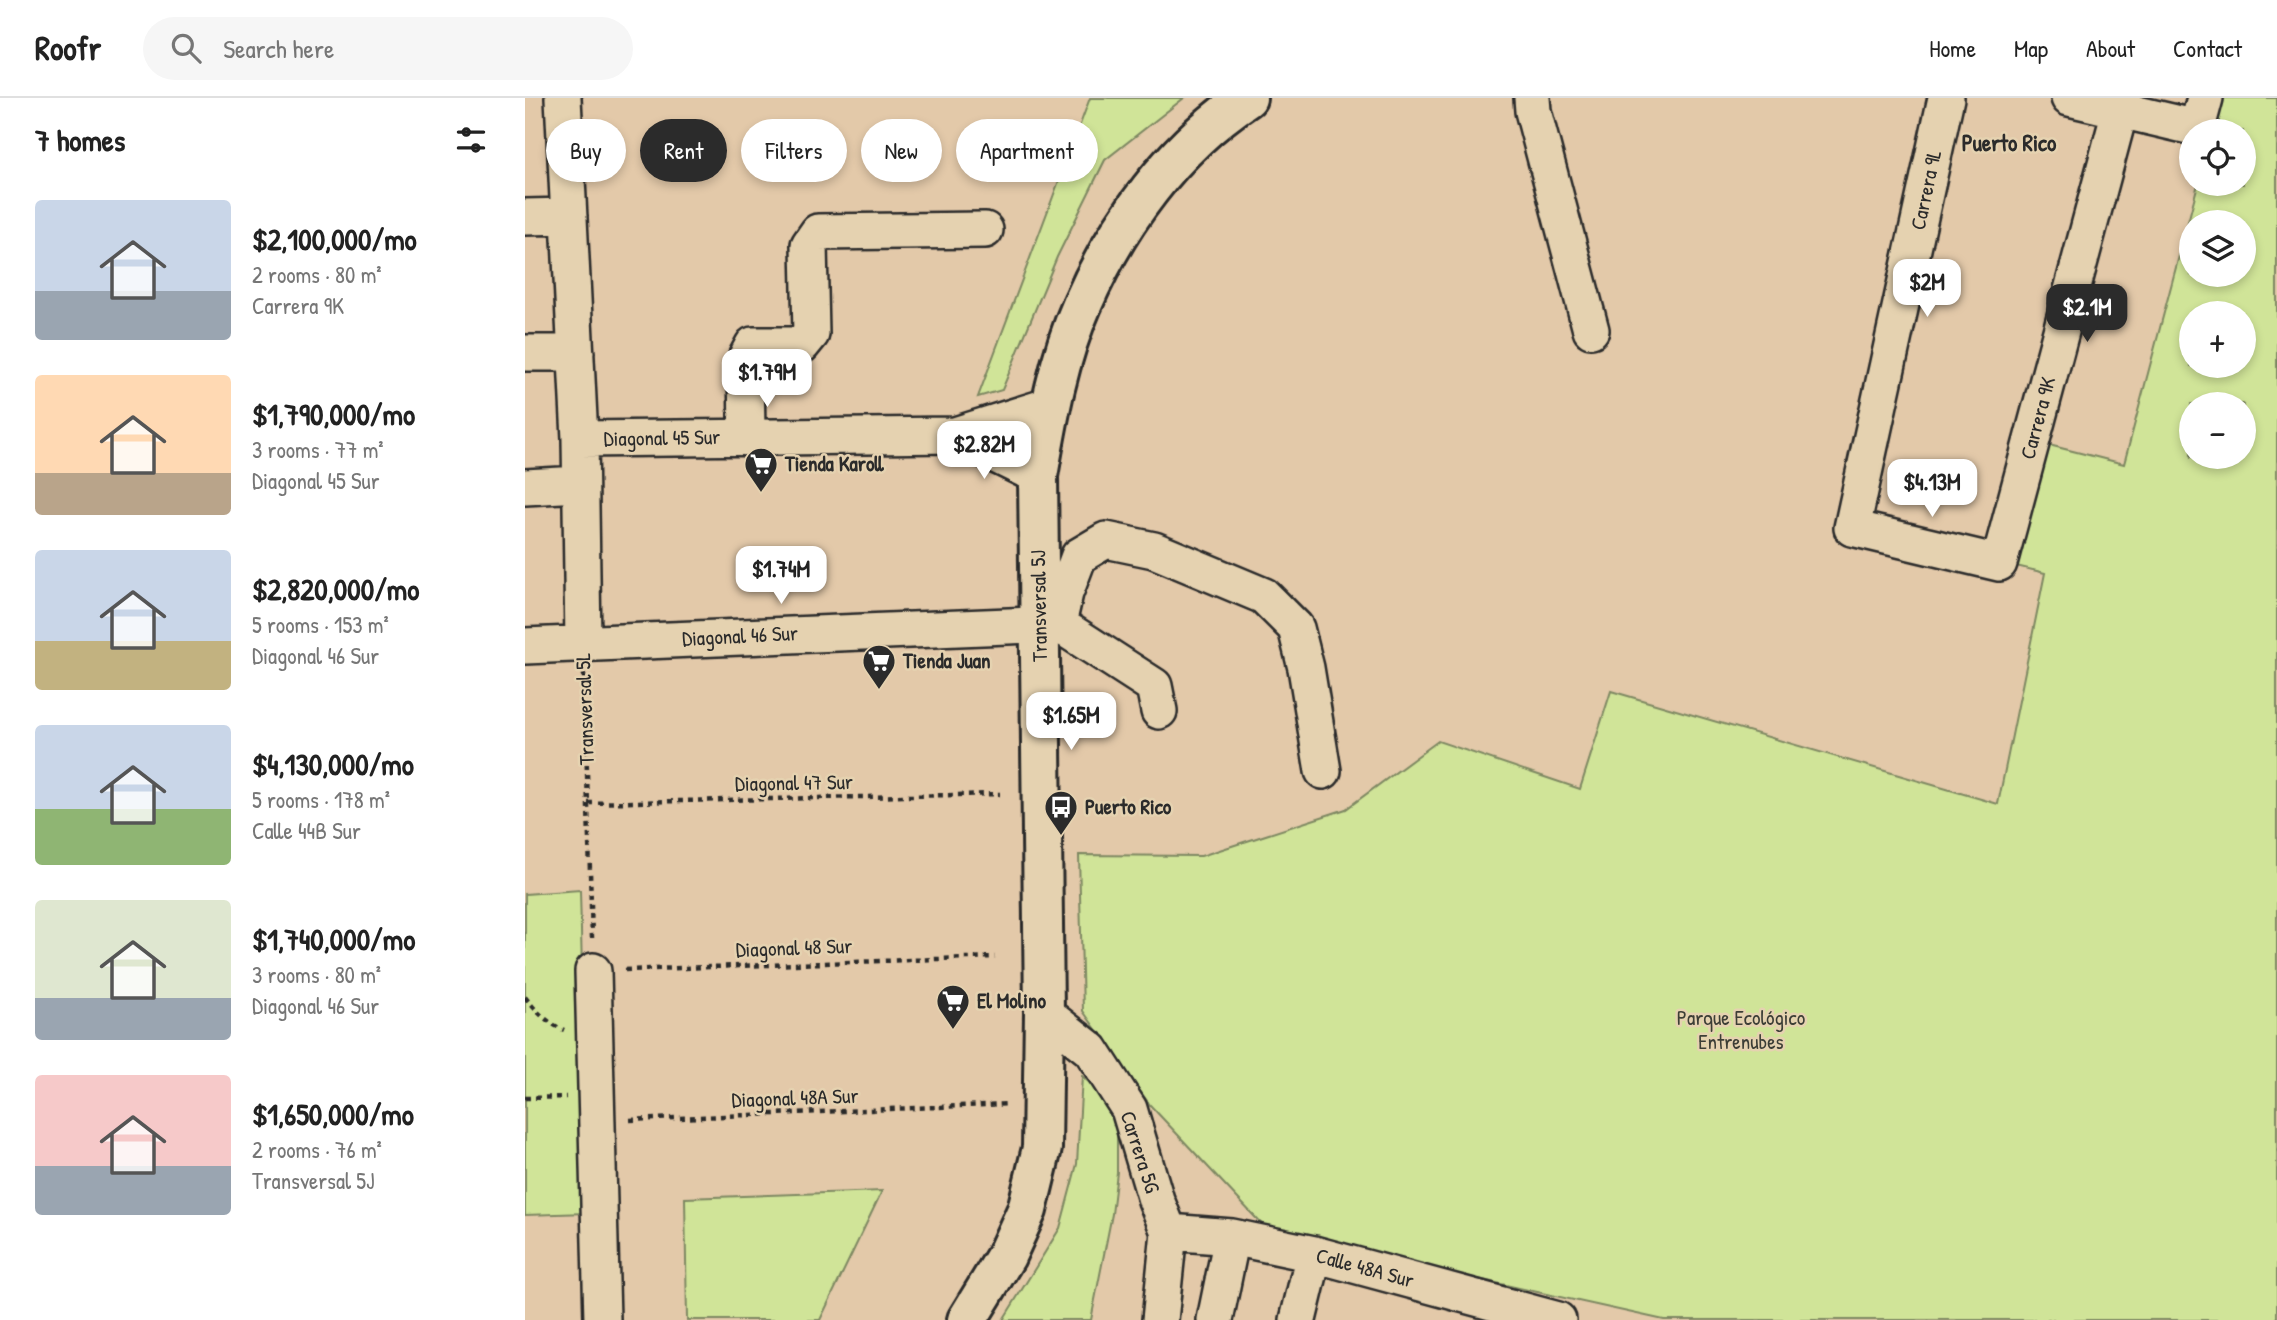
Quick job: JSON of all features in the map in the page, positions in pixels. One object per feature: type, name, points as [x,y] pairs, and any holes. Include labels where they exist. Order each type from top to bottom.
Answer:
[{"type":"main road","name":"Transversal 5J","points":[[967,1320],[1006,1256],[1027,1210],[1042,1148],[1049,623],[1038,476],[1051,405],[1081,306],[1128,222],[1152,186],[1174,161],[1224,113],[1247,98]]},
{"type":"street","name":"Transversal 5L","points":[[563,98],[580,439],[583,643]]},
{"type":"street","points":[[1532,98],[1533,111],[1591,330]]},
{"type":"street","name":"Carrera 9L","points":[[1946,98],[1852,528],[1999,563]]},
{"type":"street","points":[[2069,98],[2120,111],[2201,113]]},
{"type":"street","name":"Carrera 9K","points":[[1999,563],[2120,111]]},
{"type":"street","points":[[525,217],[569,216]]},
{"type":"street","points":[[747,438],[746,358],[753,345],[802,345],[811,334],[809,245],[818,232],[985,230]]},
{"type":"street","points":[[525,353],[576,353]]},
{"type":"street","points":[[955,435],[1051,405]]},
{"type":"street","points":[[955,435],[1038,476]]},
{"type":"street","name":"Diagonal 45 Sur","points":[[580,439],[955,435]]},
{"type":"street","points":[[525,486],[580,484]]},
{"type":"street","points":[[1159,711],[1154,687],[1049,623],[1065,593],[1079,556],[1106,540],[1154,550],[1264,596],[1296,628],[1306,668],[1323,771]]},
{"type":"street","name":"Diagonal 46 Sur","points":[[525,646],[1049,623]]},
{"type":"street","points":[[593,971],[602,1320]]},
{"type":"street","name":"Carrera 5G","points":[[1044,1013],[1091,1050],[1129,1109],[1156,1200],[1169,1232],[1160,1320]]},
{"type":"street","name":"Calle 48A Sur","points":[[1169,1232],[1232,1237],[1314,1254],[1558,1320]]},
{"type":"street","points":[[1216,1320],[1232,1237]]},
{"type":"street","points":[[1298,1320],[1314,1254]]},
{"type":"path","name":"Transversal 5L","points":[[583,643],[593,971]]},
{"type":"path","name":"Diagonal 47 Sur","points":[[588,803],[1000,794]]},
{"type":"path","name":"Diagonal 48 Sur","points":[[593,971],[995,957]]},
{"type":"path","points":[[525,997],[552,1025],[595,1042]]},
{"type":"path","name":"Diagonal 48A Sur","points":[[597,1122],[994,1105]]},
{"type":"green space","points":[[1090,98],[1184,98],[1105,160],[1098,174],[1098,119],[1082,119]]},
{"type":"green space","name":"Parque Ecológico Entrenubes","points":[[2222,98],[2277,98],[2277,1320],[1664,1320],[1270,1233],[1150,1105],[1083,1011],[1079,855],[1201,856],[1346,809],[1438,741],[1580,789],[1611,691],[1998,804],[2045,573],[2008,564],[2041,443],[2124,464],[2179,256],[2179,287],[2256,287],[2256,210],[2191,210],[2195,196],[2256,196],[2256,119],[2216,119]]},
{"type":"green space","points":[[1059,182],[1094,182],[1057,257],[1002,390],[978,397]]},
{"type":"green space","points":[[580,890],[588,1213],[525,1215],[525,894]]},
{"type":"green space","points":[[1082,1076],[1104,1096],[1117,1130],[1117,1172],[1112,1214],[1091,1320],[1003,1320],[1060,1228],[1077,1164]]},
{"type":"green space","points":[[882,1191],[820,1320],[687,1320],[685,1198]]},
{"type":"place","name":"Tienda Karoll","points":[[761,494]]},
{"type":"place","name":"Tienda Juan","points":[[879,691]]},
{"type":"place","name":"Puerto Rico","points":[[1061,837]]},
{"type":"place","name":"El Molino","points":[[953,1031]]},
{"type":"district","name":"Puerto Rico","points":[[2009,143]]}]
